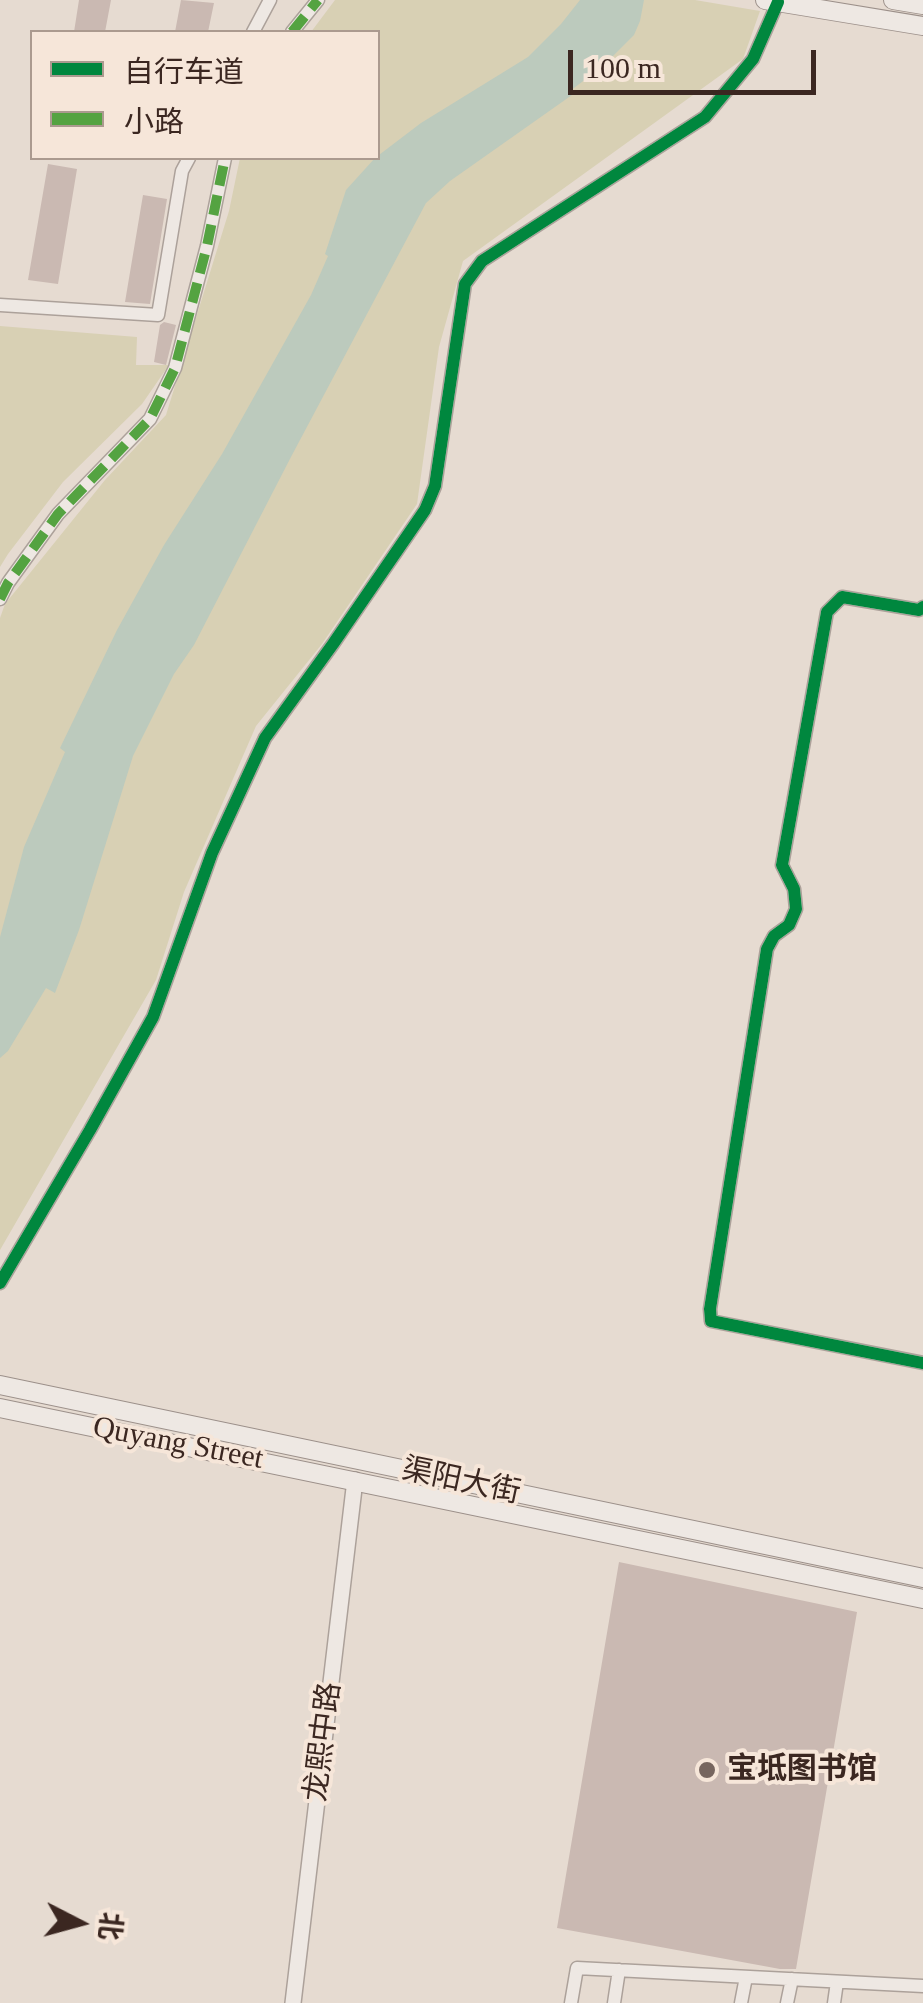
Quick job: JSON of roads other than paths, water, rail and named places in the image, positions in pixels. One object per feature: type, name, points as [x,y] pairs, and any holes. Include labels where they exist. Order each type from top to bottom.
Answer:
[{"type":"main road","points":[[893,0],[923,5]]},
{"type":"main road","points":[[772,1],[923,26]]},
{"type":"main road","name":"渠阳大街","points":[[0,1385],[923,1578]]},
{"type":"main road","name":"Quyang Street","points":[[0,1408],[355,1480]]},
{"type":"main road","name":"渠阳大街","points":[[355,1480],[923,1598]]},
{"type":"street","points":[[254,30],[270,0]]},
{"type":"street","points":[[293,30],[318,0]]},
{"type":"street","points":[[0,1283],[153,1017],[212,853],[265,738],[424,510],[434,486],[465,284],[482,261],[705,118],[753,59],[772,1]]},
{"type":"street","points":[[0,306],[158,315],[182,171],[188,160]]},
{"type":"street","points":[[0,599],[58,514],[150,418],[175,368],[225,160]]},
{"type":"street","points":[[923,607],[918,610],[842,597],[826,612],[782,865],[794,889],[796,910],[789,925],[774,936],[767,950],[710,1309],[711,1321],[923,1363]]},
{"type":"street","name":"龙熙中路","points":[[292,2003],[355,1480]]},
{"type":"street","points":[[571,2003],[576,1968],[923,1986]]},
{"type":"street","points":[[614,2003],[619,1970]]},
{"type":"street","points":[[741,2003],[746,1977]]},
{"type":"street","points":[[788,2003],[792,1979]]},
{"type":"street","points":[[834,2003],[837,1982]]},
{"type":"place","name":"宝坻图书馆","points":[[707,1770]]}]
